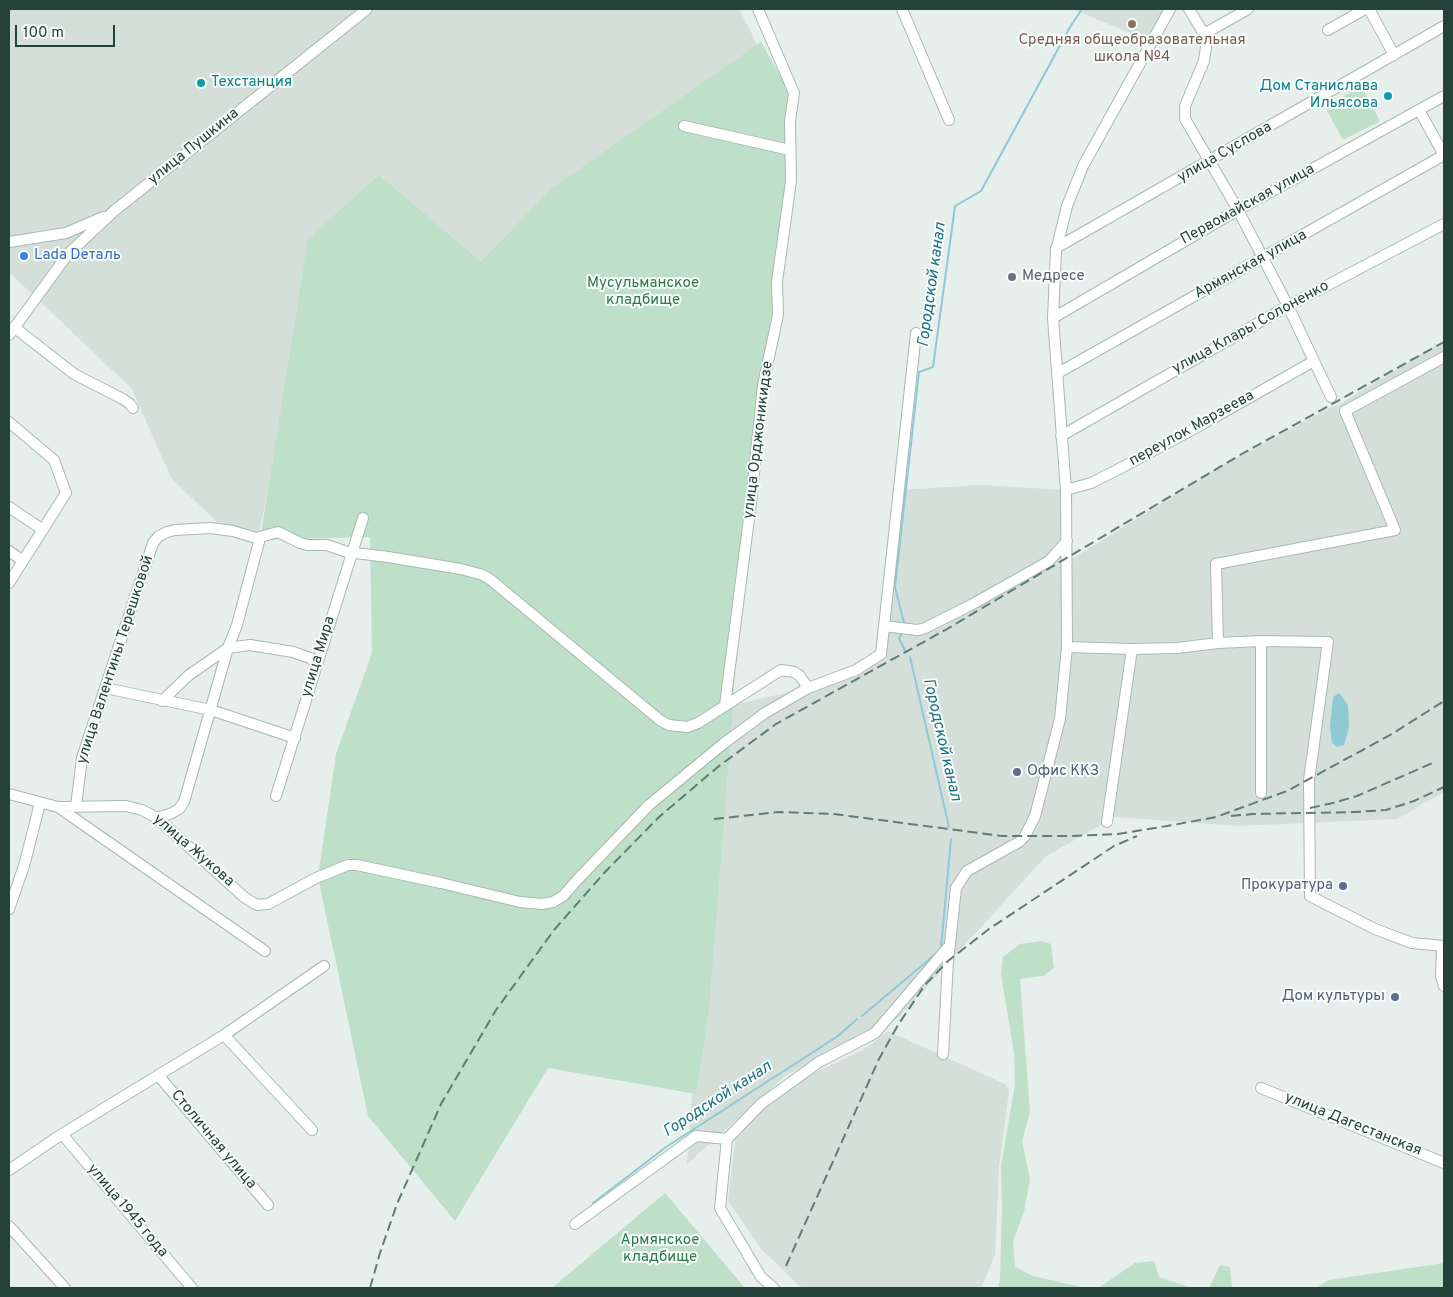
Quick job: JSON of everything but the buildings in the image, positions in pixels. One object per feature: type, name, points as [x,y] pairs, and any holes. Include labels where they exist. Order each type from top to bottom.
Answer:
[{"type":"street","name":"улица Пушкина","points":[[12,331],[68,254],[114,211],[367,9]]},
{"type":"street","name":"улица Орджоникидзе","points":[[725,705],[751,502],[763,385],[778,315],[777,282],[790,181],[790,120],[794,93],[758,9]]},
{"type":"street","points":[[902,9],[949,120]]},
{"type":"street","points":[[943,1054],[950,944],[956,888],[967,871],[1019,842],[1025,836],[1035,816],[1060,719],[1067,647],[1067,541],[1066,490],[1053,318],[1056,248],[1067,206],[1084,166],[1170,9]]},
{"type":"street","points":[[1188,9],[1205,36],[1204,61],[1185,106],[1185,119],[1264,258],[1331,398]]},
{"type":"street","points":[[1205,36],[1248,9]]},
{"type":"street","points":[[1328,30],[1367,9],[1394,55]]},
{"type":"street","name":"улица Суслова","points":[[1056,248],[1210,162],[1444,26]]},
{"type":"street","name":"Первомайская улица","points":[[1053,318],[1238,210],[1444,96]]},
{"type":"street","points":[[1419,110],[1444,155]]},
{"type":"street","points":[[684,126],[790,150]]},
{"type":"street","name":"Армянская улица","points":[[1058,373],[1444,155]]},
{"type":"street","name":"улица Пушкина","points":[[9,242],[66,233],[114,211]]},
{"type":"street","name":"улица Клары Солоненко","points":[[1061,436],[1288,306],[1444,224]]},
{"type":"street","points":[[12,331],[74,374],[123,399],[132,408]]},
{"type":"street","points":[[158,818],[179,809],[184,802],[228,648],[237,625],[260,538],[270,533],[278,532],[307,545],[327,545],[352,552],[478,573],[492,580],[661,721],[669,725],[687,727],[698,724],[781,670],[794,672],[800,676],[808,688],[856,670],[881,654],[916,333]]},
{"type":"street","points":[[1218,643],[1216,564],[1395,530],[1345,411],[1444,357]]},
{"type":"street","name":"переулок Марзеева","points":[[1066,490],[1091,483],[1117,470],[1314,361]]},
{"type":"street","points":[[9,422],[54,460],[66,493],[9,583]]},
{"type":"street","points":[[9,507],[43,530]]},
{"type":"street","name":"улица Мира","points":[[276,796],[316,663],[363,518]]},
{"type":"street","name":"улица Валентины Терешковой","points":[[76,806],[82,758],[153,543],[159,536],[167,532],[210,528],[260,538]]},
{"type":"street","points":[[884,626],[923,629],[1035,570],[1049,560],[1067,541]]},
{"type":"street","points":[[9,551],[23,561]]},
{"type":"street","points":[[237,625],[242,637],[250,645]]},
{"type":"street","points":[[1067,647],[1132,649],[1177,648],[1218,643],[1261,641],[1328,642],[1309,780],[1310,896],[1375,929],[1412,943],[1443,946],[1441,976],[1444,986]]},
{"type":"street","points":[[1261,641],[1261,793]]},
{"type":"street","points":[[162,701],[189,675],[228,648],[250,645],[293,652],[310,658],[316,663]]},
{"type":"street","points":[[1107,822],[1132,649]]},
{"type":"street","points":[[105,688],[211,710],[294,738]]},
{"type":"street","name":"улица Жукова","points":[[9,794],[58,807],[126,806],[142,810],[158,818],[244,897],[257,905],[268,904],[316,878],[339,867],[348,865],[357,865],[441,883],[520,902],[542,904],[553,902],[563,896],[649,805],[765,712],[808,688]]},
{"type":"street","points":[[9,909],[24,866],[40,803]]},
{"type":"street","name":"улица Жукова","points":[[58,807],[265,951]]},
{"type":"street","points":[[774,1288],[761,1277],[720,1208],[727,1139],[761,1104],[819,1062],[875,1033],[950,944]]},
{"type":"street","points":[[9,1170],[62,1134],[224,1035],[324,966]]},
{"type":"street","points":[[224,1035],[312,1130]]},
{"type":"street","name":"Столичная улица","points":[[158,1075],[268,1205]]},
{"type":"street","name":"улица Дагестанская","points":[[1261,1088],[1444,1163]]},
{"type":"street","name":"улица 1945 года","points":[[62,1134],[192,1288]]},
{"type":"street","points":[[575,1224],[696,1136],[727,1139]]},
{"type":"street","points":[[9,1226],[65,1288]]},
{"type":"shaded area","points":[[9,9],[739,9],[759,48],[486,271],[318,245],[258,538],[220,525],[171,478],[132,389],[9,272]]},
{"type":"shaded area","name":"Средняя общеобразовательная школа №4","points":[[1072,9],[1164,9],[1147,40]]},
{"type":"shaded area","points":[[1444,340],[1444,792],[1397,819],[1239,826],[1115,817],[1046,856],[898,1018],[785,1076],[687,1164],[719,708],[808,688],[881,654],[900,490],[980,485],[1066,490],[1070,560],[1218,468],[1329,408],[1338,405]]},
{"type":"shaded area","points":[[888,1031],[1005,1084],[1009,1090],[999,1167],[995,1255],[981,1288],[802,1288],[762,1250],[728,1201],[736,1131],[788,1085],[863,1050]]},
{"type":"green space","name":"Мусульманское кладбище","points":[[761,42],[797,105],[739,596],[732,721],[709,1009],[696,1094],[548,1068],[455,1221],[368,1116],[318,877],[336,754],[372,653],[370,537],[260,540],[308,239],[379,175],[481,262],[551,189]]},
{"type":"green space","points":[[1361,86],[1380,121],[1343,140],[1325,107]]},
{"type":"green space","points":[[1041,941],[1051,944],[1054,968],[1043,976],[1020,979],[1030,1112],[1022,1141],[1030,1179],[1024,1212],[1013,1241],[1015,1267],[1033,1276],[1086,1288],[998,1288],[1000,1279],[1002,1208],[1001,1166],[1015,1084],[1014,1053],[1001,974],[1003,957],[1020,944]]},
{"type":"green space","name":"Армянское кладбище","points":[[665,1193],[745,1288],[552,1288]]},
{"type":"green space","points":[[1154,1261],[1159,1277],[1192,1288],[1098,1288],[1135,1263]]},
{"type":"green space","points":[[1444,1263],[1444,1288],[1316,1288],[1329,1280]]},
{"type":"green space","points":[[1220,1265],[1230,1267],[1232,1288],[1209,1288]]},
{"type":"water","points":[[1339,693],[1348,705],[1349,728],[1344,745],[1337,747],[1332,743],[1330,726],[1333,697]]},
{"type":"waterway","name":"Городской канал","points":[[904,623],[895,587],[919,372],[933,367],[955,206],[981,191],[1070,27],[1082,9]]},
{"type":"waterway","name":"Городской канал","points":[[902,633],[899,638],[905,651]]},
{"type":"waterway","name":"Городской канал","points":[[910,657],[949,827]]},
{"type":"waterway","name":"Городской канал","points":[[941,948],[951,839]]},
{"type":"waterway","name":"Городской канал","points":[[862,1016],[938,952]]},
{"type":"waterway","name":"Городской канал","points":[[593,1203],[666,1147],[838,1036],[857,1019]]},
{"type":"railway","points":[[370,1288],[397,1204],[441,1104],[496,1010],[554,930],[605,872],[659,817],[719,766],[776,724],[947,629],[1240,455],[1444,342]]},
{"type":"railway","points":[[714,819],[779,812],[834,814],[1002,836],[1118,834],[1216,817],[1287,791],[1392,734],[1444,701]]},
{"type":"railway","points":[[1310,808],[1357,796],[1435,762]]},
{"type":"railway","points":[[1231,816],[1386,810],[1414,801],[1444,787]]},
{"type":"railway","points":[[786,1266],[879,1059],[898,1025],[925,985],[948,961],[989,929],[1114,846],[1137,836]]},
{"type":"place","name":"Средняя общеобразовательная школа №4","points":[[1132,24]]},
{"type":"place","name":"Техстанция","points":[[201,83]]},
{"type":"place","name":"Дом Станислава Ильясова","points":[[1388,96]]},
{"type":"place","name":"Lada Dеталь","points":[[24,256]]},
{"type":"place","name":"Медресе","points":[[1012,277]]},
{"type":"place","name":"Офис ККЗ","points":[[1017,772]]},
{"type":"place","name":"Прокуратура","points":[[1343,886]]},
{"type":"place","name":"Дом культуры","points":[[1395,997]]}]
